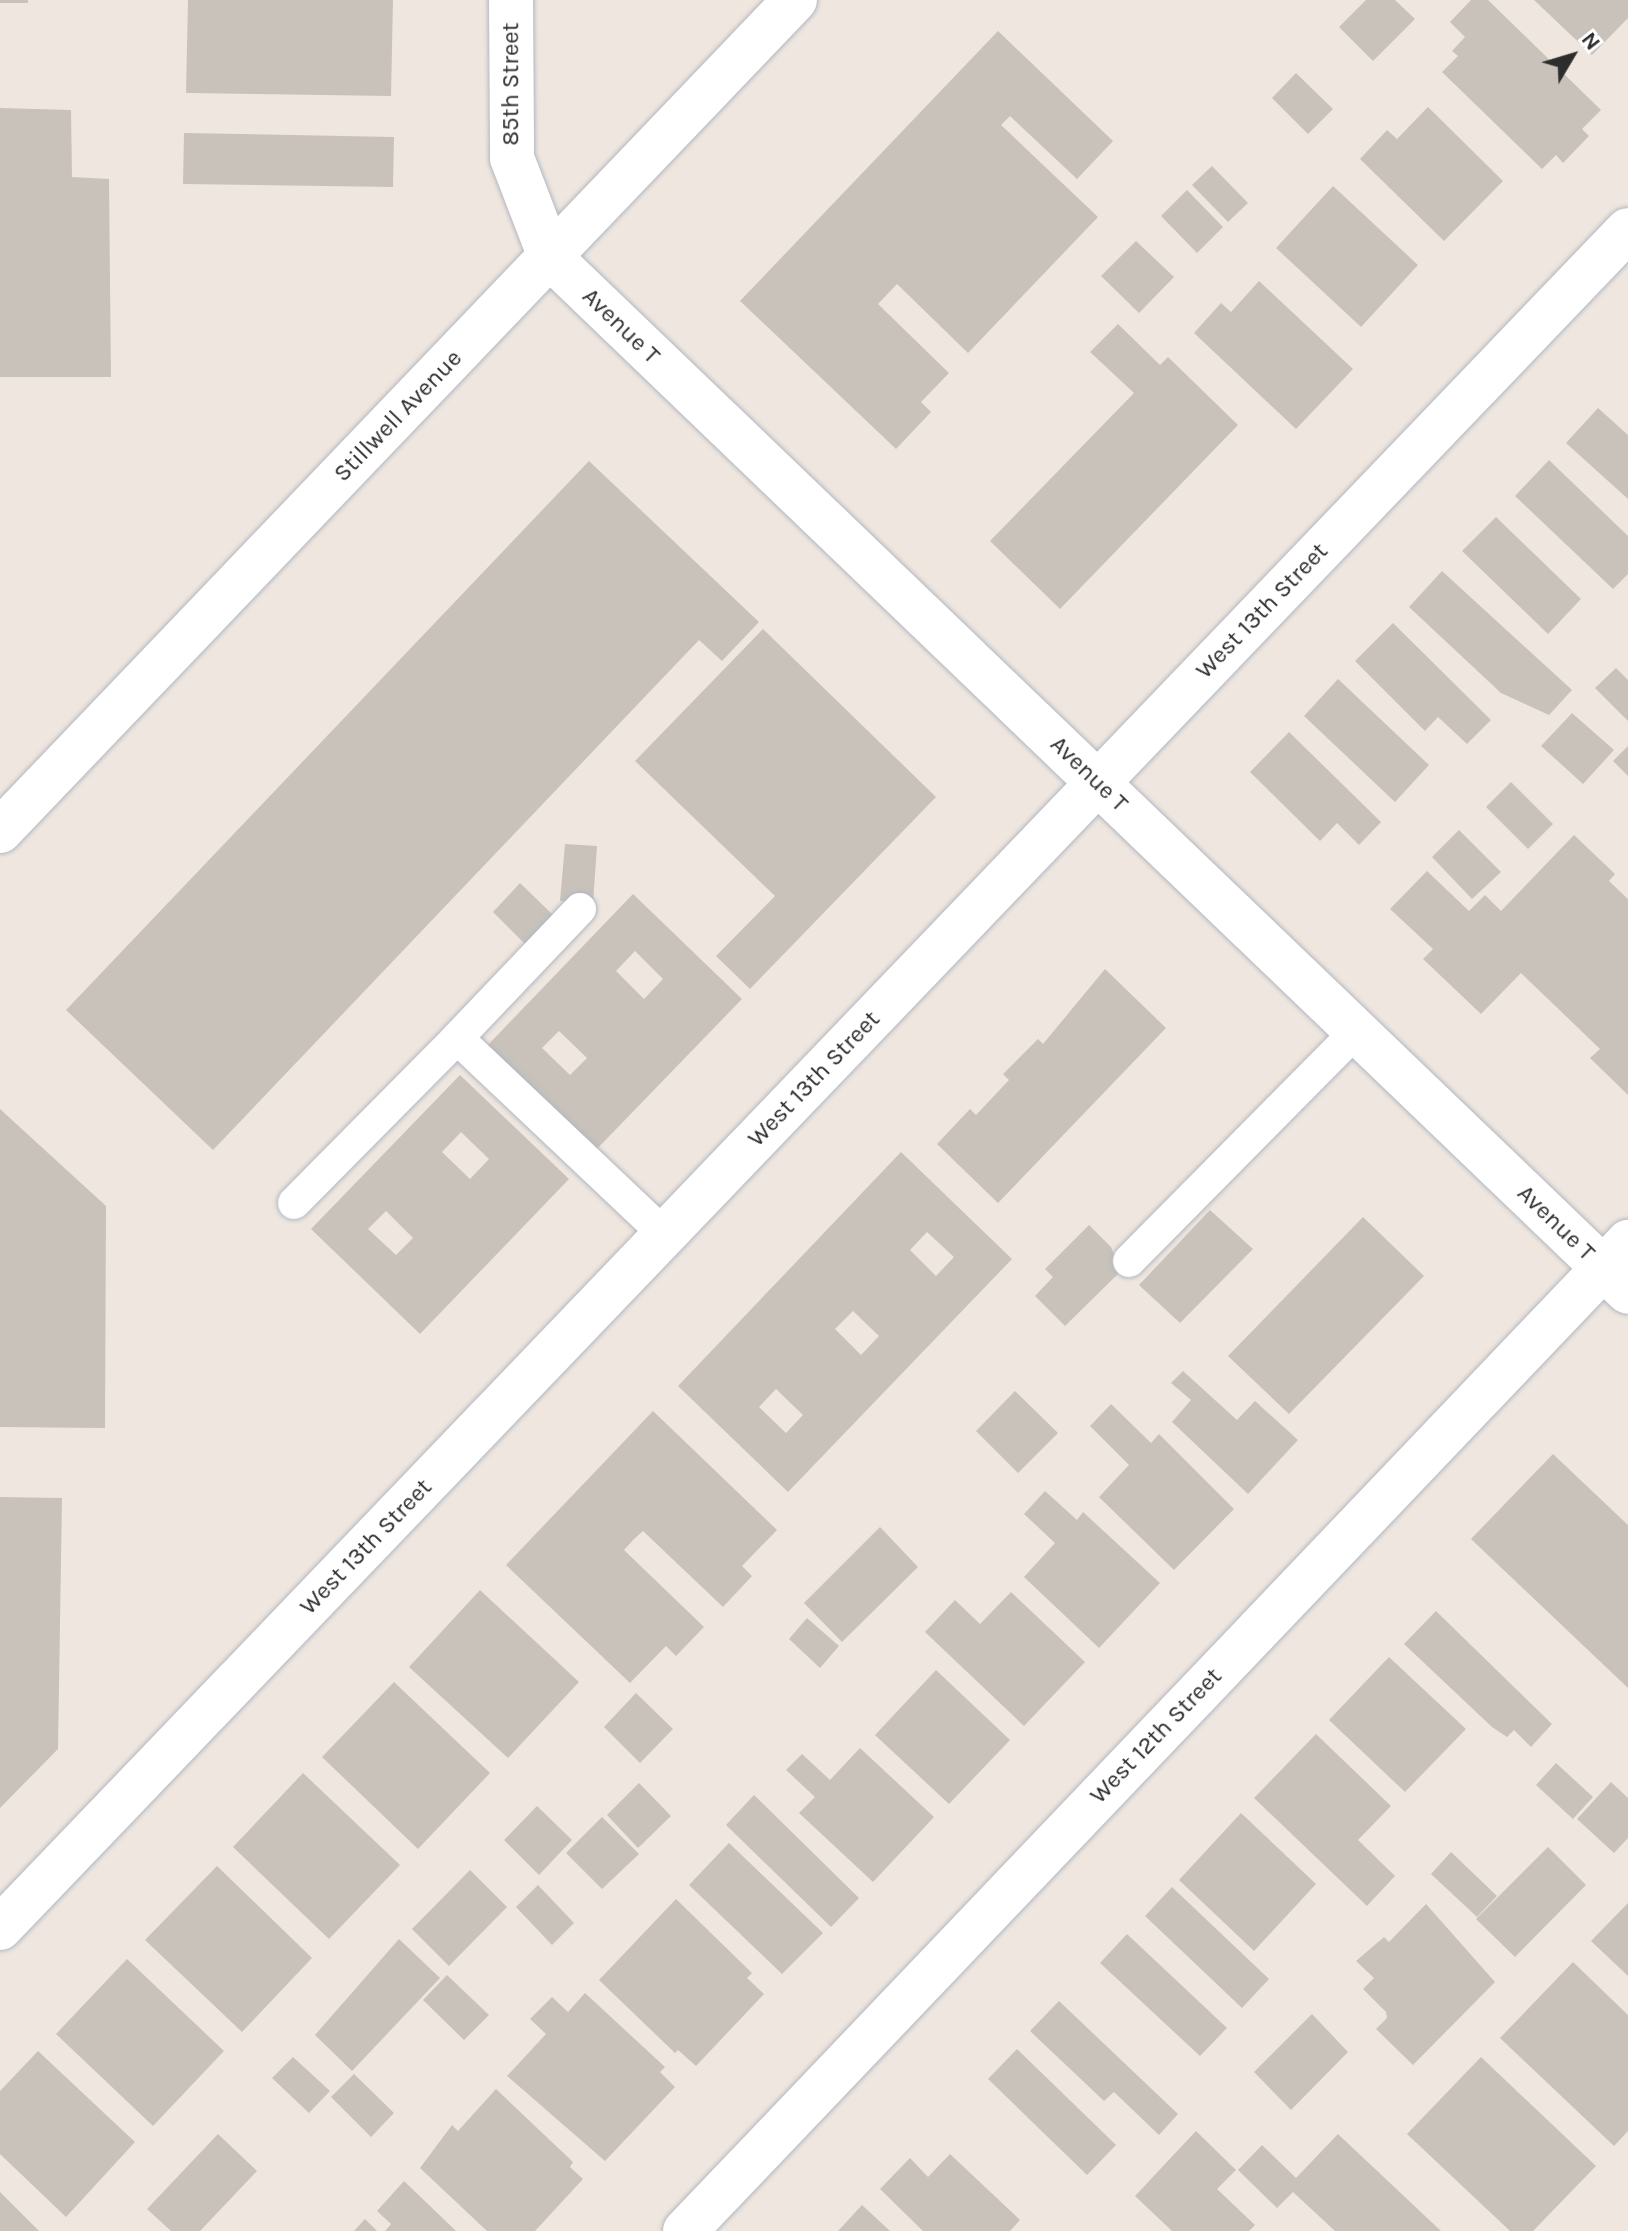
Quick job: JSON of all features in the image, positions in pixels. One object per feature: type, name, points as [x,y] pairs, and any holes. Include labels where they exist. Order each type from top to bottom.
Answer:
[{"type":"street","name":"85th Street","points":[[511,0],[512,158],[550,257]]},
{"type":"street","name":"Stillwell Avenue","points":[[0,831],[795,0]]},
{"type":"street","name":"West 13th Street","points":[[0,1928],[1628,230]]},
{"type":"street","name":"Avenue T","points":[[550,257],[1357,1031],[1620,1267]]},
{"type":"street","name":"West 12th Street","points":[[685,2231],[1620,1267]]},
{"type":"lane","points":[[294,1203],[580,909]]},
{"type":"lane","points":[[1129,1261],[1357,1031]]},
{"type":"lane","points":[[457,1038],[665,1235]]},
{"type":"building","points":[[0,0],[28,0],[28,3],[0,3]]},
{"type":"building","points":[[188,0],[393,0],[391,96],[186,93]]},
{"type":"building","points":[[1366,0],[1395,0],[1415,19],[1373,61],[1339,27]]},
{"type":"building","points":[[1471,0],[1488,0],[1601,110],[1582,129],[1589,136],[1563,163],[1556,155],[1542,169],[1442,72],[1458,56],[1452,51],[1465,37],[1450,22]]},
{"type":"building","points":[[1534,0],[1628,0],[1628,18],[1592,55]]},
{"type":"building","points":[[998,31],[1113,141],[1077,179],[1010,116],[1001,125],[1098,217],[968,353],[897,284],[878,304],[949,373],[921,402],[931,412],[896,449],[740,301]]},
{"type":"building","points":[[1296,73],[1333,109],[1308,134],[1272,98]]},
{"type":"building","points":[[1428,107],[1503,181],[1444,241],[1360,159],[1387,130],[1397,139]]},
{"type":"building","points":[[0,108],[71,110],[72,177],[109,179],[111,377],[0,377]]},
{"type":"building","points":[[184,133],[394,137],[393,187],[183,184]]},
{"type":"building","points":[[1212,166],[1248,203],[1228,222],[1192,185]]},
{"type":"building","points":[[1333,186],[1418,265],[1361,327],[1276,248]]},
{"type":"building","points":[[1187,190],[1223,227],[1197,253],[1161,216]]},
{"type":"building","points":[[1136,241],[1174,277],[1139,313],[1101,276]]},
{"type":"building","points":[[1259,281],[1353,369],[1296,429],[1194,333],[1221,303],[1231,312]]},
{"type":"building","points":[[1118,324],[1160,365],[1168,357],[1238,425],[1060,609],[990,541],[1134,393],[1090,352]]},
{"type":"building","points":[[1598,408],[1628,435],[1628,499],[1566,443]]},
{"type":"building","points":[[1549,460],[1628,536],[1628,574],[1613,589],[1515,496]]},
{"type":"building","points":[[589,461],[759,622],[722,661],[699,640],[213,1150],[66,1010]]},
{"type":"building","points":[[1496,517],[1581,599],[1548,634],[1462,551]]},
{"type":"building","points":[[1442,571],[1572,690],[1549,715],[1501,693],[1409,607]]},
{"type":"building","points":[[1393,623],[1491,720],[1467,744],[1438,717],[1425,731],[1355,661]]},
{"type":"building","points":[[763,629],[936,797],[750,989],[716,956],[775,896],[635,761]]},
{"type":"building","points":[[1616,668],[1628,680],[1628,721],[1595,688]]},
{"type":"building","points":[[1338,679],[1429,765],[1395,802],[1304,716]]},
{"type":"building","points":[[1572,713],[1614,750],[1583,784],[1541,746]]},
{"type":"building","points":[[1289,732],[1381,822],[1359,845],[1337,823],[1320,841],[1250,772]]},
{"type":"building","points":[[1628,746],[1628,776],[1613,761]]},
{"type":"building","points":[[1511,782],[1553,824],[1528,849],[1486,807]]},
{"type":"building","points":[[1459,830],[1501,872],[1472,899],[1432,857]]},
{"type":"building","points":[[1574,835],[1615,874],[1609,881],[1628,899],[1628,1095],[1590,1058],[1600,1049],[1521,973],[1481,1014],[1423,959],[1433,949],[1390,909],[1427,871],[1469,911],[1485,895],[1501,911]]},
{"type":"building","points":[[565,844],[597,846],[593,903],[560,901]]},
{"type":"building","points":[[520,883],[553,915],[525,944],[493,912]]},
{"type":"building","points":[[633,894],[742,999],[593,1153],[484,1049]],"holes":[[[635,951],[663,979],[644,999],[616,971]],[[559,1031],[587,1058],[570,1075],[542,1048]]]},
{"type":"building","points":[[1105,969],[1166,1028],[998,1203],[937,1144],[970,1109],[976,1115],[1009,1080],[1003,1074],[1038,1039],[1043,1044]]},
{"type":"building","points":[[460,1075],[569,1179],[420,1334],[311,1229]],"holes":[[[461,1132],[489,1159],[470,1179],[442,1152]],[[386,1211],[413,1238],[396,1255],[368,1229]]]},
{"type":"building","points":[[0,1109],[106,1206],[105,1428],[0,1427]]},
{"type":"building","points":[[901,1152],[1012,1259],[788,1492],[678,1386]],"holes":[[[927,1232],[954,1257],[936,1276],[910,1250]],[[853,1311],[879,1336],[861,1355],[835,1329]],[[776,1389],[803,1415],[786,1433],[759,1407]]]},
{"type":"building","points":[[1210,1210],[1253,1249],[1180,1323],[1139,1285]]},
{"type":"building","points":[[1363,1217],[1424,1276],[1289,1414],[1228,1356]]},
{"type":"building","points":[[1089,1225],[1111,1247],[1121,1271],[1065,1326],[1035,1296],[1053,1277],[1045,1269]]},
{"type":"building","points":[[1183,1371],[1237,1420],[1255,1401],[1298,1440],[1248,1494],[1172,1422],[1191,1400],[1171,1383]]},
{"type":"building","points":[[1015,1391],[1058,1433],[1018,1473],[976,1431]]},
{"type":"building","points":[[1111,1404],[1151,1443],[1159,1434],[1234,1509],[1174,1570],[1099,1497],[1129,1465],[1090,1426]]},
{"type":"building","points":[[653,1411],[777,1530],[742,1566],[752,1576],[723,1607],[643,1531],[634,1539],[624,1550],[704,1627],[676,1656],[666,1646],[630,1683],[506,1565]]},
{"type":"building","points":[[1553,1454],[1628,1525],[1628,1688],[1471,1539]]},
{"type":"building","points":[[1045,1491],[1077,1520],[1083,1512],[1160,1583],[1099,1648],[1024,1577],[1055,1543],[1024,1514]]},
{"type":"building","points":[[0,1497],[62,1498],[58,1749],[0,1808]]},
{"type":"building","points":[[880,1527],[918,1567],[842,1642],[804,1603]]},
{"type":"building","points":[[480,1590],[579,1682],[508,1758],[409,1667]]},
{"type":"building","points":[[1011,1592],[1085,1662],[1024,1726],[925,1632],[955,1600],[980,1624]]},
{"type":"building","points":[[1436,1611],[1552,1724],[1531,1747],[1514,1730],[1507,1737],[1492,1727],[1404,1644]]},
{"type":"building","points":[[807,1618],[839,1646],[820,1668],[789,1639]]},
{"type":"building","points":[[1389,1657],[1466,1729],[1405,1792],[1329,1720]]},
{"type":"building","points":[[936,1670],[1010,1740],[949,1804],[875,1735]]},
{"type":"building","points":[[394,1682],[490,1773],[418,1849],[322,1757]]},
{"type":"building","points":[[636,1693],[673,1729],[640,1763],[604,1727]]},
{"type":"building","points":[[1316,1734],[1391,1806],[1358,1840],[1395,1876],[1367,1906],[1254,1798]]},
{"type":"building","points":[[860,1748],[934,1817],[873,1882],[799,1813],[815,1797],[786,1770],[802,1754],[830,1780]]},
{"type":"building","points":[[1556,1763],[1593,1797],[1573,1819],[1536,1785]]},
{"type":"building","points":[[303,1773],[400,1865],[329,1939],[233,1847]]},
{"type":"building","points":[[1611,1782],[1628,1798],[1628,1838],[1614,1853],[1577,1819]]},
{"type":"building","points":[[639,1783],[671,1816],[638,1848],[607,1815]]},
{"type":"building","points":[[754,1795],[859,1898],[831,1927],[726,1825]]},
{"type":"building","points":[[537,1806],[572,1840],[539,1875],[504,1840]]},
{"type":"building","points":[[1241,1813],[1316,1884],[1254,1951],[1179,1880]]},
{"type":"building","points":[[602,1817],[639,1854],[602,1889],[566,1853]]},
{"type":"building","points":[[729,1843],[823,1933],[782,1974],[689,1885]]},
{"type":"building","points":[[1548,1847],[1586,1885],[1515,1957],[1476,1919]]},
{"type":"building","points":[[1451,1852],[1497,1896],[1477,1917],[1431,1874]]},
{"type":"building","points":[[217,1866],[312,1958],[242,2032],[145,1940]]},
{"type":"building","points":[[470,1870],[507,1907],[449,1966],[412,1929]]},
{"type":"building","points":[[538,1885],[574,1923],[552,1945],[516,1907]]},
{"type":"building","points":[[1172,1887],[1269,1979],[1242,2008],[1145,1916]]},
{"type":"building","points":[[676,1899],[752,1973],[747,1978],[764,1994],[696,2066],[678,2050],[675,2053],[599,1980]]},
{"type":"building","points":[[1628,1903],[1628,1976],[1591,1941]]},
{"type":"building","points":[[1426,1904],[1495,1982],[1413,2065],[1376,2029],[1387,2018],[1386,2012],[1363,1989],[1374,1978],[1356,1961],[1384,1937],[1389,1942]]},
{"type":"building","points":[[1127,1934],[1227,2028],[1200,2056],[1100,1963]]},
{"type":"building","points":[[399,1939],[440,1978],[352,2071],[315,2035]]},
{"type":"building","points":[[127,1959],[224,2051],[153,2126],[56,2034]]},
{"type":"building","points":[[1573,1962],[1628,2015],[1628,2131],[1614,2146],[1500,2038]]},
{"type":"building","points":[[447,1975],[489,2015],[464,2040],[423,2000]]},
{"type":"building","points":[[585,1993],[665,2067],[660,2072],[675,2087],[605,2161],[507,2076],[546,2034],[530,2019],[552,1997],[568,2012]]},
{"type":"building","points":[[1059,2001],[1178,2114],[1159,2135],[1114,2092],[1104,2101],[1030,2031]]},
{"type":"building","points":[[1312,2014],[1348,2052],[1291,2110],[1254,2072]]},
{"type":"building","points":[[1017,2049],[1116,2145],[1087,2175],[988,2079]]},
{"type":"building","points":[[38,2051],[135,2142],[66,2217],[0,2154],[0,2091]]},
{"type":"building","points":[[293,2057],[330,2091],[309,2113],[272,2078]]},
{"type":"building","points":[[1481,2057],[1596,2166],[1533,2231],[1510,2231],[1407,2134]]},
{"type":"building","points":[[354,2074],[394,2113],[371,2137],[331,2097]]},
{"type":"building","points":[[496,2089],[573,2162],[570,2167],[583,2179],[535,2231],[487,2231],[420,2168],[452,2125],[458,2131]]},
{"type":"building","points":[[1196,2131],[1236,2170],[1217,2189],[1255,2225],[1249,2231],[1172,2231],[1135,2196]]},
{"type":"building","points":[[218,2134],[257,2171],[200,2231],[171,2231],[147,2209]]},
{"type":"building","points":[[1338,2134],[1441,2231],[1335,2231],[1293,2192],[1277,2208],[1238,2170],[1262,2145],[1296,2178]]},
{"type":"building","points":[[950,2154],[1020,2220],[1010,2231],[923,2231],[880,2189],[910,2158],[928,2177]]},
{"type":"building","points":[[404,2181],[456,2231],[385,2231],[391,2224],[377,2211]]},
{"type":"building","points":[[0,2192],[39,2231],[0,2231]]},
{"type":"building","points":[[862,2205],[890,2231],[838,2231]]},
{"type":"building","points":[[365,2219],[377,2231],[354,2231]]}]
